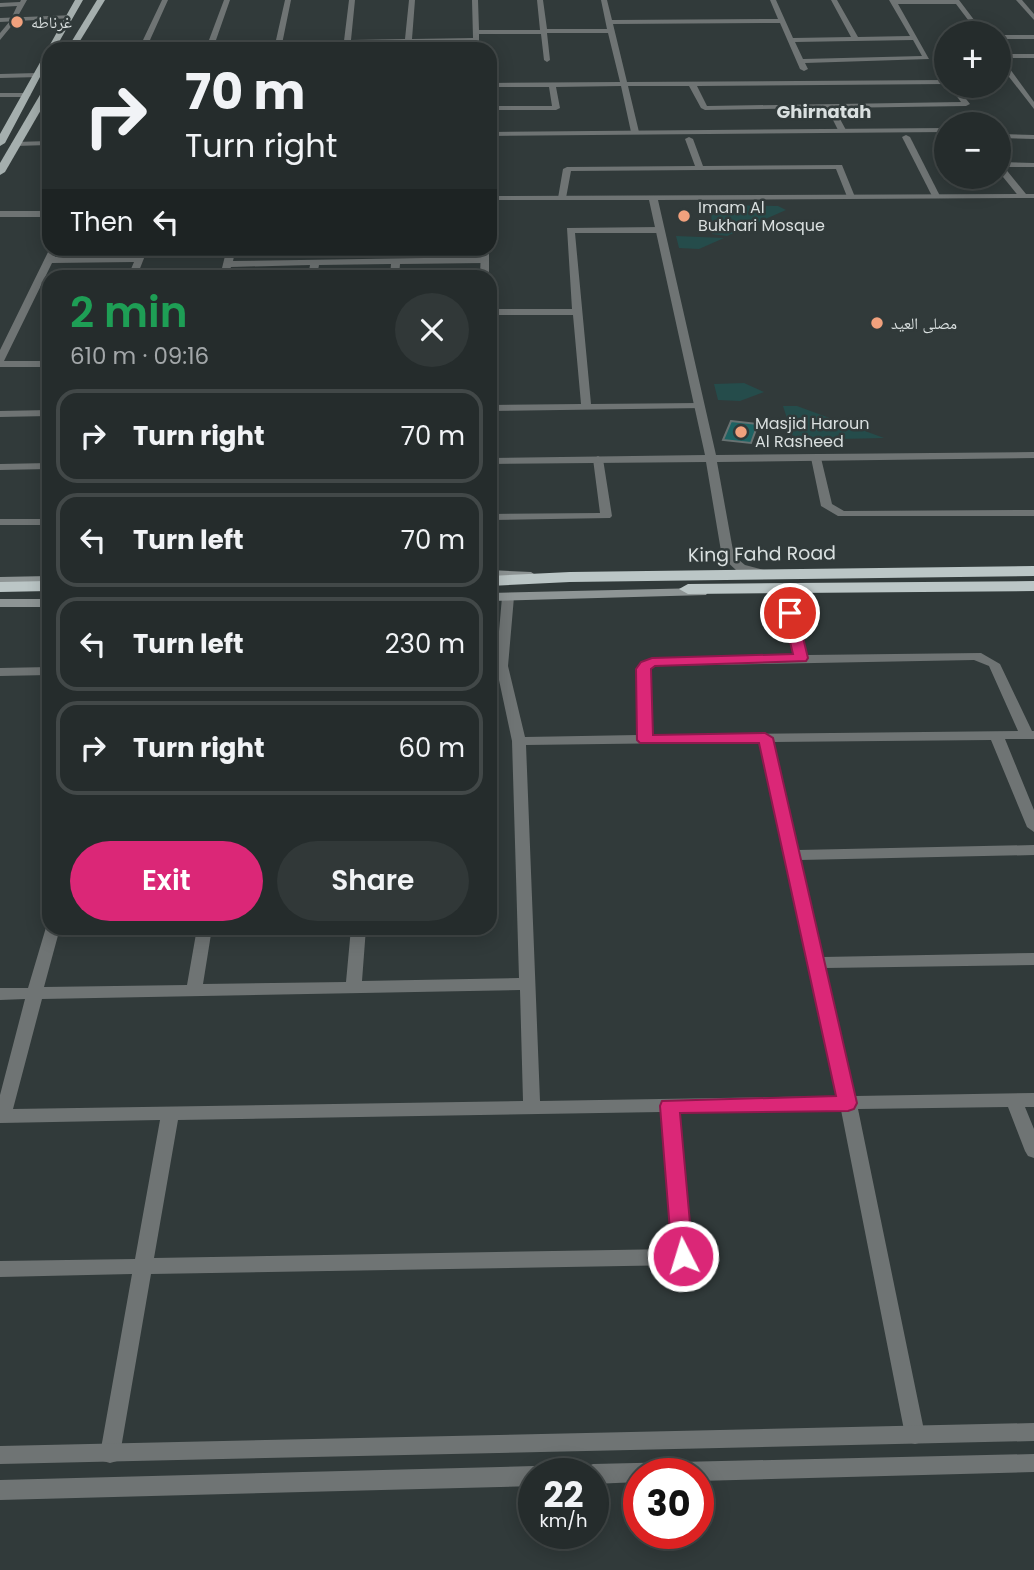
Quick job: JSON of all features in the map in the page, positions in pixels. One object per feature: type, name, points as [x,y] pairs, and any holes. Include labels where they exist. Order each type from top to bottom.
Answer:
[{"type":"highway","name":"King Fahd Road","points":[[497,581],[570,577],[1034,571]]},
{"type":"highway","points":[[0,587],[42,586]]},
{"type":"highway","name":"King Fahd Road","points":[[497,589],[784,590],[1034,586]]},
{"type":"highway","points":[[0,595],[42,595]]},
{"type":"main road","points":[[72,16],[79,0]]},
{"type":"main road","points":[[55,42],[62,28],[85,0]]},
{"type":"main road","points":[[90,18],[95,0]]},
{"type":"main road","points":[[75,42],[101,0]]},
{"type":"main road","points":[[0,143],[42,66]]},
{"type":"main road","points":[[0,172],[42,100]]},
{"type":"main road","points":[[497,574],[570,577]]},
{"type":"main road","points":[[0,581],[42,580]]},
{"type":"main road","points":[[497,597],[628,596],[731,590]]},
{"type":"main road","points":[[0,603],[42,603]]},
{"type":"street","points":[[146,42],[165,0]]},
{"type":"street","points":[[212,42],[227,0]]},
{"type":"street","points":[[280,42],[288,0]]},
{"type":"street","points":[[346,42],[352,0]]},
{"type":"street","points":[[408,41],[412,0]]},
{"type":"street","points":[[475,0],[476,42]]},
{"type":"street","points":[[540,0],[547,60]]},
{"type":"street","points":[[604,0],[635,132]]},
{"type":"street","points":[[773,0],[810,83]]},
{"type":"street","points":[[834,0],[856,39]]},
{"type":"street","points":[[1019,0],[1034,17]]},
{"type":"street","points":[[892,1],[957,1],[972,21]]},
{"type":"street","points":[[800,61],[927,58],[892,1]]},
{"type":"street","points":[[0,5],[23,2]]},
{"type":"street","points":[[0,38],[23,2]]},
{"type":"street","points":[[12,22],[72,16]]},
{"type":"street","points":[[609,22],[782,21]]},
{"type":"street","points":[[0,22],[50,23],[62,28]]},
{"type":"street","points":[[392,42],[544,31],[611,31]]},
{"type":"street","points":[[1011,37],[1034,37]]},
{"type":"street","points":[[791,40],[915,38]]},
{"type":"street","points":[[1011,57],[1034,56]]},
{"type":"street","points":[[0,76],[37,75]]},
{"type":"street","points":[[1011,81],[1033,103]]},
{"type":"street","points":[[497,85],[934,82]]},
{"type":"street","points":[[692,84],[705,108],[965,104],[961,98]]},
{"type":"street","points":[[0,85],[32,85]]},
{"type":"street","points":[[497,108],[556,108],[552,85]]},
{"type":"street","points":[[0,95],[27,95]]},
{"type":"street","points":[[829,106],[842,130]]},
{"type":"street","points":[[497,134],[934,130]]},
{"type":"street","points":[[1011,133],[1034,132]]},
{"type":"street","points":[[1011,135],[1034,137]]},
{"type":"street","points":[[906,137],[936,196]]},
{"type":"street","points":[[497,140],[934,137]]},
{"type":"street","points":[[690,139],[700,168]]},
{"type":"street","points":[[17,141],[42,141]]},
{"type":"street","points":[[562,198],[566,158]]},
{"type":"street","points":[[1011,165],[1034,165]]},
{"type":"street","points":[[567,169],[839,167],[851,197]]},
{"type":"street","points":[[1011,180],[1023,196]]},
{"type":"street","points":[[497,198],[1034,195]]},
{"type":"street","points":[[653,198],[711,458],[728,557],[741,568],[769,575]]},
{"type":"street","points":[[0,214],[42,214]]},
{"type":"street","points":[[586,407],[570,230],[660,230]]},
{"type":"street","points":[[45,270],[52,256]]},
{"type":"street","points":[[135,270],[141,256]]},
{"type":"street","points":[[226,270],[230,256]]},
{"type":"street","points":[[485,256],[485,270]]},
{"type":"street","points":[[50,260],[140,259]]},
{"type":"street","points":[[228,264],[485,260]]},
{"type":"street","points":[[395,270],[396,261]]},
{"type":"street","points":[[314,270],[315,262]]},
{"type":"street","points":[[42,276],[0,362],[42,364]]},
{"type":"street","points":[[497,312],[578,312]]},
{"type":"street","points":[[497,408],[699,406]]},
{"type":"street","points":[[0,414],[42,413]]},
{"type":"street","points":[[497,461],[1034,455]]},
{"type":"street","points":[[816,458],[827,506],[842,514],[1034,513]]},
{"type":"street","points":[[497,517],[606,516],[598,459]]},
{"type":"street","points":[[0,467],[42,466]]},
{"type":"street","points":[[0,522],[42,522]]},
{"type":"street","points":[[784,590],[801,658]]},
{"type":"street","points":[[497,660],[508,597]]},
{"type":"street","points":[[519,741],[645,740],[1031,735],[994,664],[987,659],[976,656],[801,658],[652,662],[643,669],[645,740]]},
{"type":"street","points":[[497,669],[519,741],[532,1109]]},
{"type":"street","points":[[0,672],[42,671]]},
{"type":"street","points":[[996,735],[1034,827]]},
{"type":"street","points":[[765,738],[848,1103],[915,1435]]},
{"type":"street","points":[[792,855],[1034,850]]},
{"type":"street","points":[[50,935],[1,1116],[1034,1100]]},
{"type":"street","points":[[194,988],[203,935]]},
{"type":"street","points":[[354,988],[358,935]]},
{"type":"street","points":[[816,963],[1034,959]]},
{"type":"street","points":[[0,994],[194,988],[528,984]]},
{"type":"street","points":[[1014,1101],[1034,1151]]},
{"type":"street","points":[[0,1269],[683,1256],[669,1106]]},
{"type":"street","points":[[110,1454],[170,1114]]},
{"type":"street","points":[[0,1455],[1034,1432]]},
{"type":"street","points":[[609,1474],[1034,1463]]},
{"type":"street","points":[[0,1490],[518,1476]]},
{"type":"shaded area","points":[[711,205],[778,206],[786,210],[727,236],[712,234]]},
{"type":"shaded area","points":[[676,236],[724,238],[699,249],[679,248]]},
{"type":"shaded area","points":[[744,383],[764,392],[740,401],[718,400],[714,384]]},
{"type":"shaded area","points":[[783,406],[797,406],[884,438],[794,440]]},
{"type":"building","name":"Masjid Haroun Al Rasheed","points":[[731,421],[758,424],[751,443],[723,440]]},
{"type":"place","name":"غرناطه","points":[[17,22]]},
{"type":"place","name":"Imam Al Bukhari Mosque","points":[[684,216]]},
{"type":"place","name":"مصلى العيد","points":[[877,323]]},
{"type":"place","name":"Masjid Haroun Al Rasheed","points":[[741,432]]},
{"type":"district","name":"Ghirnatah","points":[[824,111]]},
{"type":"route","points":[[683,1256],[669,1106],[848,1103],[765,738],[645,740],[643,669],[647,665],[652,662],[801,658],[790,613]]}]
